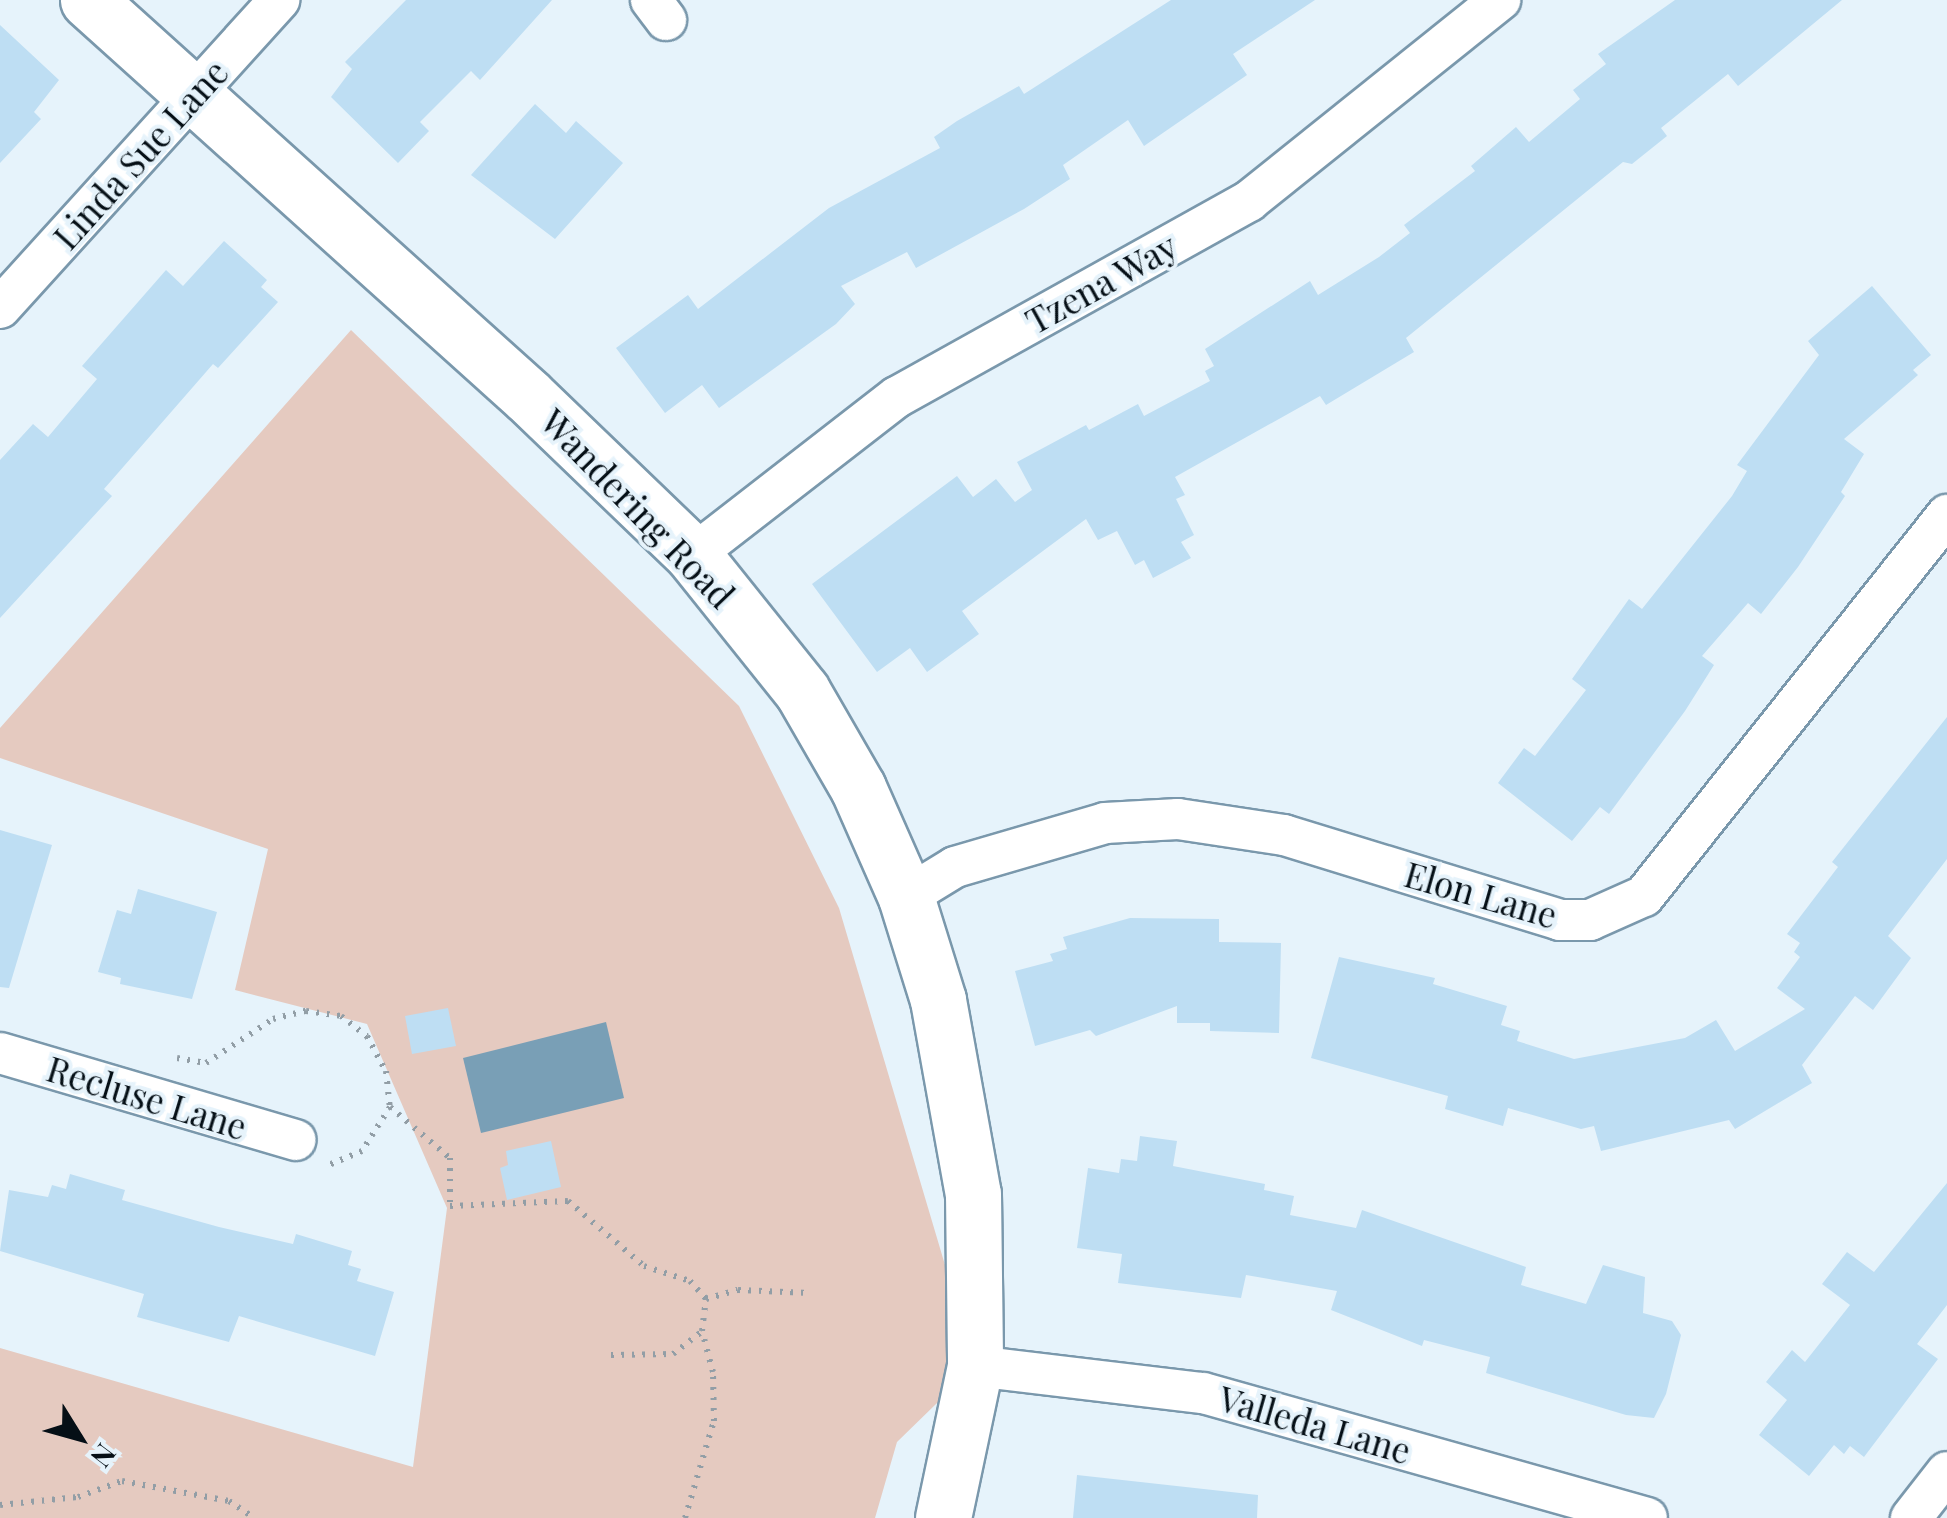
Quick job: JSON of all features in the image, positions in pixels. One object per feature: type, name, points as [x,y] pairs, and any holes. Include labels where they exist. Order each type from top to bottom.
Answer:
[{"type":"street","name":"Wandering Road","points":[[88,0],[528,396],[693,555],[802,691],[858,788],[906,896],[938,1000],[973,1194],[976,1366],[943,1518]]},
{"type":"street","name":"Linda Sue Lane","points":[[0,308],[279,0]]},
{"type":"street","name":"Tzena Way","points":[[693,555],[896,397],[1249,201],[1500,0]]},
{"type":"street","name":"Elon Lane","points":[[906,896],[955,867],[1106,823],[1178,819],[1284,835],[1560,920],[1590,920],[1644,896],[1947,514]]},
{"type":"street","name":"Recluse Lane","points":[[0,1053],[294,1140]]},
{"type":"street","name":"Valleda Lane","points":[[976,1366],[1203,1393],[1647,1518]]},
{"type":"street","points":[[1911,1518],[1947,1472]]},
{"type":"path","points":[[171,1056],[206,1063],[272,1019],[306,1010],[341,1016],[367,1036],[386,1071],[390,1107],[450,1158],[450,1206],[568,1200],[644,1266],[690,1280],[706,1299],[702,1331],[713,1372],[714,1421],[685,1518]]},
{"type":"path","points":[[706,1299],[738,1290],[810,1293]]},
{"type":"path","points":[[611,1355],[672,1354],[702,1331]]},
{"type":"path","points":[[0,1505],[78,1497],[122,1481],[230,1501],[254,1518]]},
{"type":"shaded area","points":[[351,330],[739,706],[839,908],[975,1366],[897,1442],[875,1518],[0,1518],[0,1348],[413,1467],[447,1208],[367,1024],[235,990],[268,849],[0,758],[0,728]]},
{"type":"water","points":[[606,1022],[624,1098],[481,1133],[463,1058]]},
{"type":"building","points":[[406,0],[552,0],[480,80],[471,71],[420,122],[429,131],[398,163],[331,97],[352,69],[345,62]]},
{"type":"building","points":[[1171,0],[1315,0],[1233,54],[1247,75],[1144,146],[1128,120],[1063,165],[1070,179],[1024,209],[916,268],[907,252],[841,286],[855,304],[836,324],[719,408],[702,385],[665,413],[616,348],[688,295],[698,309],[829,208],[940,148],[934,137],[957,121],[1019,86],[1024,94]]},
{"type":"building","points":[[1675,0],[1842,0],[1738,86],[1728,74],[1661,128],[1667,136],[1632,164],[1623,162],[1406,338],[1414,352],[1326,405],[1320,396],[1175,477],[1185,495],[1176,499],[1194,535],[1181,542],[1191,558],[1153,578],[1144,560],[1135,565],[1117,531],[1098,540],[1086,519],[962,611],[979,634],[927,672],[910,648],[877,672],[812,584],[957,476],[973,497],[996,479],[1015,502],[1032,490],[1017,462],[1086,425],[1089,430],[1138,404],[1144,416],[1210,381],[1205,371],[1214,366],[1205,349],[1310,281],[1318,295],[1379,257],[1410,233],[1404,225],[1475,171],[1471,166],[1516,127],[1529,142],[1580,99],[1573,90],[1606,64],[1598,54]]},
{"type":"building","points":[[0,25],[59,80],[34,112],[41,119],[0,163]]},
{"type":"building","points":[[535,104],[566,133],[576,121],[623,163],[555,239],[471,175]]},
{"type":"building","points":[[224,241],[267,280],[261,287],[278,302],[218,368],[213,364],[104,489],[112,496],[0,618],[0,460],[33,424],[48,437],[97,379],[82,366],[166,270],[183,286]]},
{"type":"building","points":[[1872,286],[1931,355],[1913,370],[1918,375],[1844,439],[1864,454],[1841,492],[1845,496],[1798,567],[1761,614],[1748,603],[1702,656],[1714,665],[1685,711],[1609,814],[1600,807],[1572,841],[1498,783],[1524,748],[1535,756],[1586,690],[1572,679],[1629,599],[1642,609],[1732,496],[1747,471],[1737,465],[1819,355],[1808,341]]},
{"type":"building","points":[[1947,717],[1947,859],[1888,936],[1911,958],[1873,1010],[1855,996],[1802,1065],[1812,1083],[1735,1129],[1729,1120],[1601,1151],[1594,1126],[1581,1129],[1508,1108],[1503,1126],[1445,1109],[1448,1096],[1311,1058],[1339,957],[1435,978],[1433,984],[1507,1006],[1501,1025],[1520,1031],[1517,1041],[1574,1059],[1685,1038],[1716,1020],[1735,1051],[1805,1009],[1777,988],[1800,957],[1794,952],[1800,943],[1787,934],[1838,867],[1832,862]]},
{"type":"building","points":[[0,830],[52,845],[9,988],[0,987]]},
{"type":"building","points":[[138,889],[217,912],[192,999],[120,984],[121,978],[98,972],[117,910],[131,914]]},
{"type":"building","points":[[1130,918],[1219,919],[1219,942],[1281,943],[1279,1033],[1210,1031],[1210,1023],[1177,1023],[1177,1006],[1096,1036],[1090,1030],[1035,1046],[1015,971],[1053,961],[1050,954],[1067,949],[1063,937]]},
{"type":"building","points":[[448,1008],[456,1046],[412,1054],[405,1016]]},
{"type":"building","points":[[1140,1136],[1177,1141],[1173,1166],[1265,1184],[1264,1190],[1294,1196],[1290,1215],[1356,1228],[1362,1210],[1526,1267],[1521,1285],[1586,1304],[1603,1265],[1645,1277],[1643,1313],[1672,1321],[1681,1335],[1666,1394],[1654,1418],[1626,1415],[1486,1373],[1490,1357],[1424,1340],[1422,1346],[1331,1310],[1337,1291],[1246,1275],[1241,1298],[1118,1283],[1122,1254],[1077,1248],[1088,1168],[1119,1173],[1121,1159],[1137,1161]]},
{"type":"building","points":[[551,1141],[561,1187],[507,1200],[500,1168],[508,1165],[506,1151]]},
{"type":"building","points":[[70,1174],[125,1190],[122,1200],[219,1227],[293,1244],[296,1234],[352,1251],[348,1265],[361,1269],[357,1281],[394,1292],[375,1356],[239,1316],[229,1342],[137,1317],[144,1294],[0,1251],[9,1190],[48,1197],[52,1185],[66,1189]]},
{"type":"building","points":[[1947,1183],[1947,1305],[1917,1344],[1938,1359],[1864,1457],[1850,1446],[1844,1454],[1834,1445],[1809,1476],[1759,1435],[1787,1400],[1766,1382],[1792,1350],[1805,1362],[1850,1305],[1822,1284],[1847,1252],[1874,1272]]},
{"type":"building","points":[[1077,1475],[1258,1495],[1257,1518],[1073,1518]]}]
